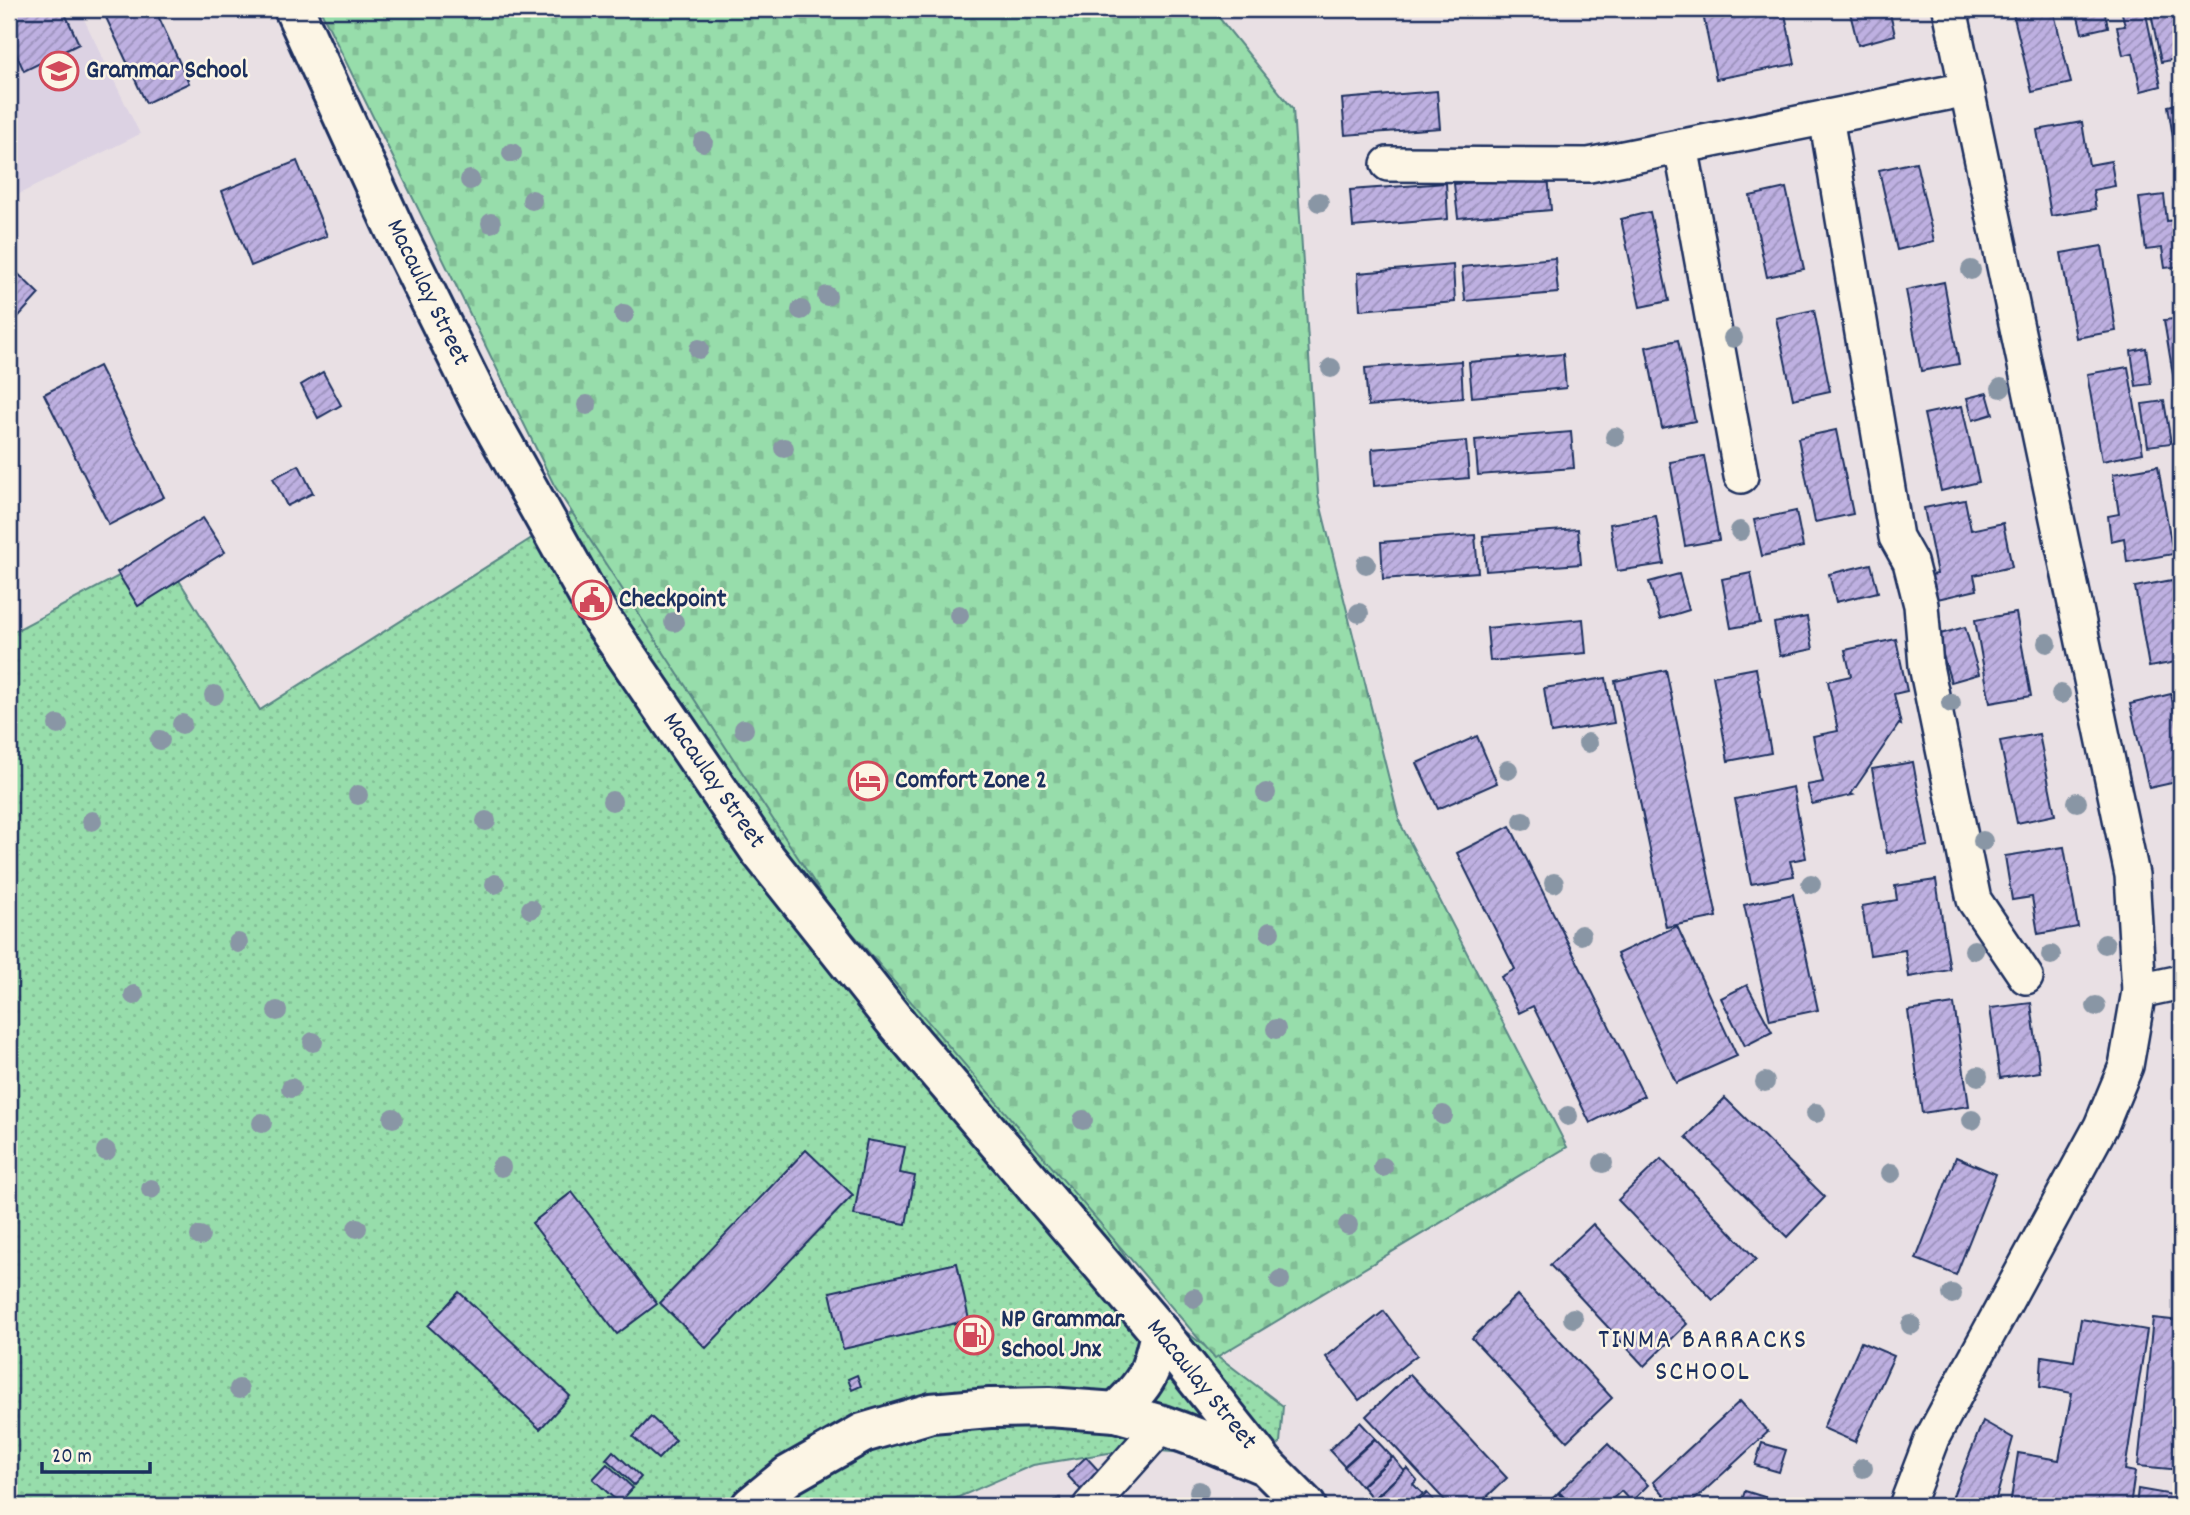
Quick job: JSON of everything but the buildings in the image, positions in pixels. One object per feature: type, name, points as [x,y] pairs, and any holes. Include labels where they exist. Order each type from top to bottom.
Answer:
[{"type":"street","name":"Macaulay Street","points":[[294,9],[395,230],[477,394],[599,615],[769,862],[898,1025],[1160,1334],[1266,1466],[1306,1506]]},
{"type":"street","points":[[1906,1506],[1933,1438],[2101,1126],[2126,1066],[2139,991],[2132,875],[1950,9]]},
{"type":"street","points":[[1388,164],[1589,165],[1967,89]]},
{"type":"street","points":[[1826,117],[1896,537],[1910,562],[1921,605],[1926,666],[1974,900],[2026,977]]},
{"type":"street","points":[[1681,146],[1741,476]]},
{"type":"street","points":[[2139,991],[2181,982]]},
{"type":"street","points":[[1116,1412],[1147,1378],[1160,1334]]},
{"type":"street","points":[[751,1506],[789,1475],[863,1433],[932,1413],[990,1408],[1049,1407],[1116,1412],[1162,1425],[1266,1466]]},
{"type":"street","points":[[1090,1506],[1162,1425]]},
{"type":"shaded area","name":"Grammar School","points":[[9,9],[79,9],[140,134],[9,199]]},
{"type":"green space","points":[[320,9],[734,9],[766,13],[769,9],[1212,9],[1293,109],[1318,495],[1400,823],[1567,1147],[1215,1358],[831,908],[554,485]]},
{"type":"green space","points":[[614,486],[1103,1221],[1159,1311],[1283,1406],[1280,1443],[1262,1459],[1134,1449],[1033,1465],[938,1506],[9,1506],[9,621],[15,631],[162,553],[260,710]]},
{"type":"place","name":"Grammar School","points":[[59,71]]},
{"type":"place","name":"Checkpoint","points":[[592,600]]},
{"type":"place","name":"Comfort Zone 2","points":[[868,781]]},
{"type":"place","name":"NP Grammar School Jnx","points":[[974,1335]]},
{"type":"district","name":"TINMA BARRACKS SCHOOL","points":[[1703,1358]]}]
